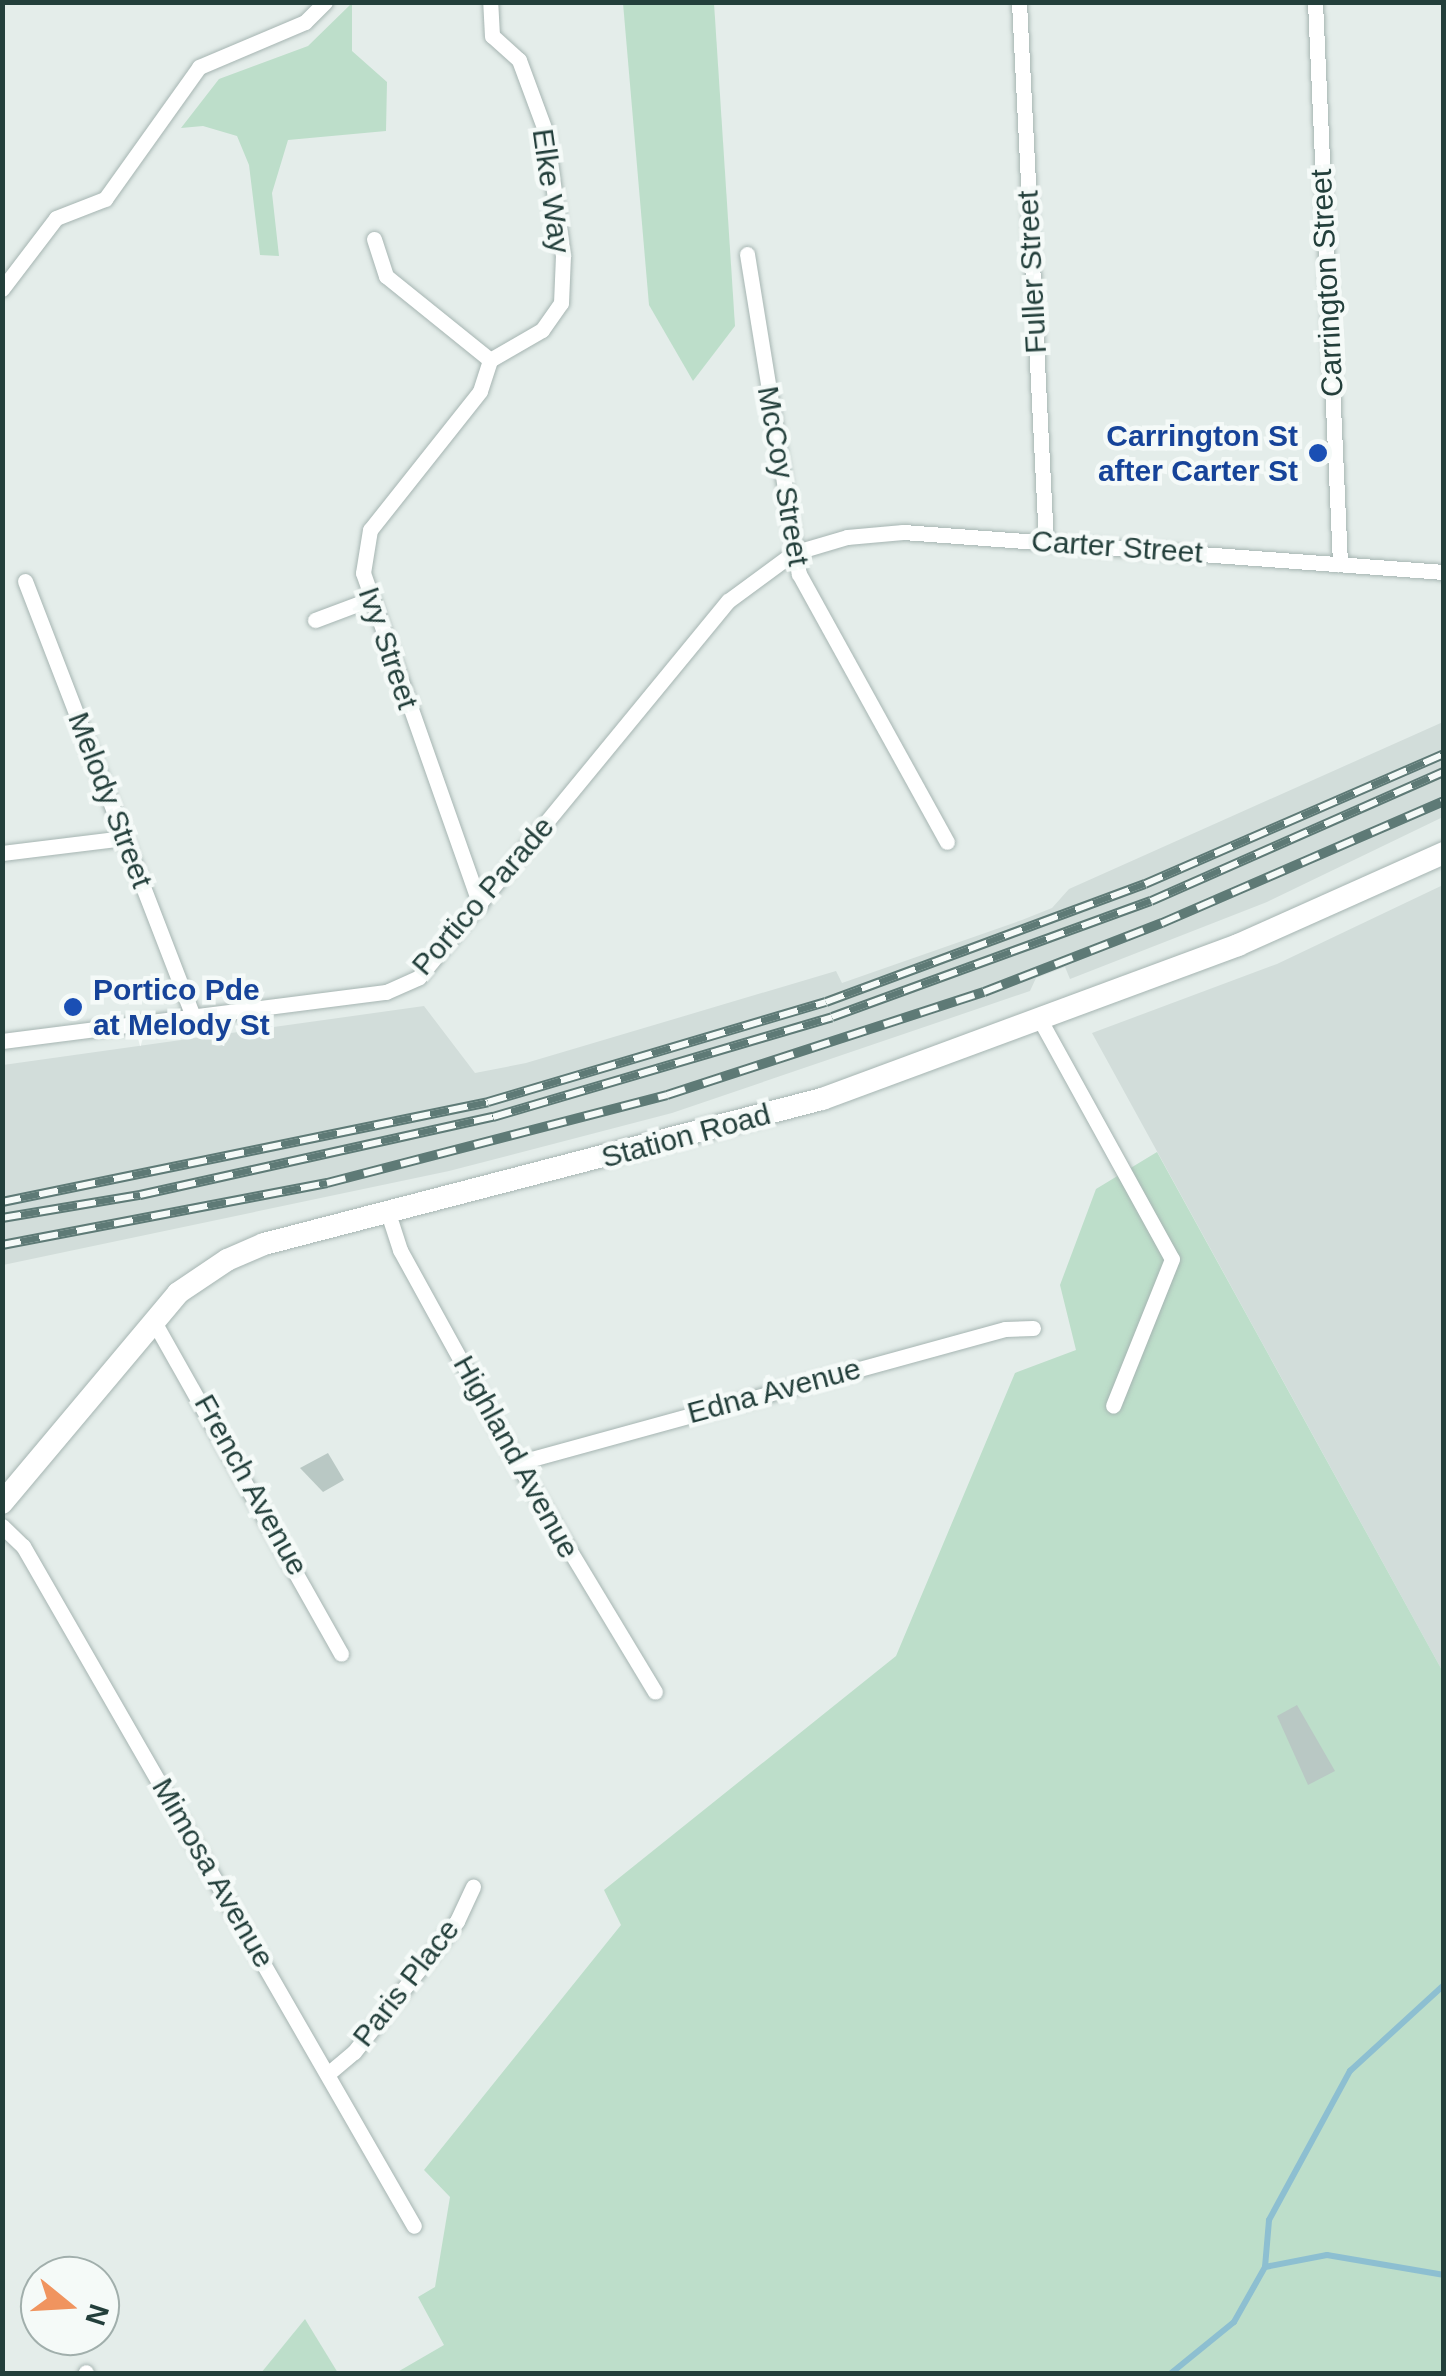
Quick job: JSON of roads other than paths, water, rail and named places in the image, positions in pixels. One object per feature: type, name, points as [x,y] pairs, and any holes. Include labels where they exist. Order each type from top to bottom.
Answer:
[{"type":"main road","name":"Station Road","points":[[4,1497],[178,1292],[226,1260],[264,1244],[389,1216],[822,1099],[1238,945],[1444,853]]},
{"type":"street","points":[[2,289],[56,218],[105,199],[199,67],[305,22],[326,2]]},
{"type":"street","name":"Elke Way","points":[[490,2],[492,36],[519,60],[546,133],[563,256],[561,303],[542,330],[490,360]]},
{"type":"street","name":"Fuller Street","points":[[1019,2],[1046,542]]},
{"type":"street","name":"Carrington Street","points":[[1314,2],[1340,564]]},
{"type":"street","points":[[374,239],[386,276],[490,360]]},
{"type":"street","name":"McCoy Street","points":[[748,254],[793,553],[808,600],[947,842]]},
{"type":"street","name":"Ivy Street","points":[[480,905],[363,573],[370,530],[480,392],[490,360]]},
{"type":"street","name":"Carter Street","points":[[793,553],[847,537],[903,532],[1444,572]]},
{"type":"street","name":"Portico Parade","points":[[2,1041],[194,1019],[404,986],[432,965],[728,600],[793,553]]},
{"type":"street","name":"Melody Street","points":[[25,581],[194,1019]]},
{"type":"street","points":[[316,620],[371,599]]},
{"type":"street","points":[[2,853],[124,838]]},
{"type":"street","points":[[1038,1018],[1172,1259],[1113,1406]]},
{"type":"street","name":"Highland Avenue","points":[[389,1216],[400,1250],[517,1463],[655,1692]]},
{"type":"street","name":"French Avenue","points":[[153,1320],[341,1654]]},
{"type":"street","name":"Edna Avenue","points":[[517,1463],[986,1334],[1033,1328]]},
{"type":"street","name":"Mimosa Avenue","points":[[2,1526],[23,1546],[330,2072],[414,2226]]},
{"type":"street","name":"Paris Place","points":[[330,2072],[354,2052],[458,1922],[473,1887]]},
{"type":"waterway","points":[[1265,2267],[1269,2220],[1350,2071],[1444,1985]]},
{"type":"waterway","points":[[1170,2374],[1234,2322],[1265,2267],[1327,2255],[1444,2275]]},
{"type":"railway","points":[[2,1202],[488,1102],[826,1002],[1145,884],[1444,754]]},
{"type":"railway","points":[[2,1218],[140,1195],[493,1117],[832,1017],[1151,901],[1444,772]]},
{"type":"railway","points":[[2,1245],[327,1183],[667,1095],[984,992],[1162,923],[1444,801]]},
{"type":"place","name":"Carrington St after Carter St","points":[[1318,453]]},
{"type":"place","name":"Portico Pde at Melody St","points":[[73,1007]]}]
